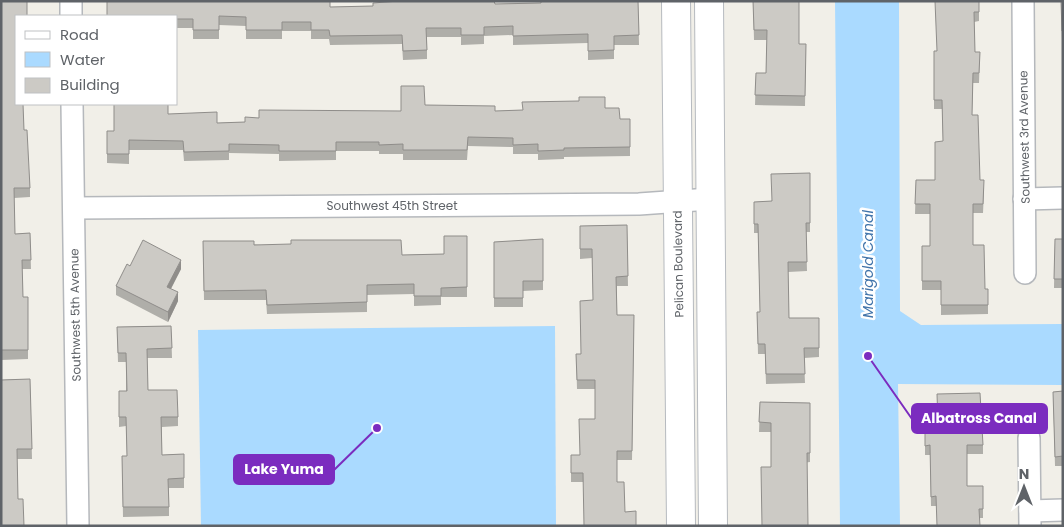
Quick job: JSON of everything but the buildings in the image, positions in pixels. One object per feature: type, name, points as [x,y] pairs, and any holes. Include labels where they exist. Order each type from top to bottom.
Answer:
[{"type":"street","points":[[71,1],[71,15]]},
{"type":"street","name":"Pelican Boulevard","points":[[676,1],[681,526]]},
{"type":"street","points":[[709,1],[712,526]]},
{"type":"street","name":"Southwest 3rd Avenue","points":[[1023,1],[1025,273]]},
{"type":"street","name":"Southwest 5th Avenue","points":[[72,105],[78,526]]},
{"type":"street","points":[[1024,199],[1063,198]]},
{"type":"street","name":"Southwest 45th Street","points":[[74,208],[678,202],[710,199]]},
{"type":"street","points":[[1029,438],[1030,518],[1063,510]]},
{"type":"water","name":"Marigold Canal","points":[[835,1],[899,1],[900,311],[921,325],[1063,324],[1063,385],[898,384],[900,526],[840,526]]},
{"type":"water","points":[[555,326],[556,526],[201,526],[198,330]]},
{"type":"place","name":"Albatross Canal","points":[[868,356]]},
{"type":"place","name":"Lake Yuma","points":[[377,428]]}]
